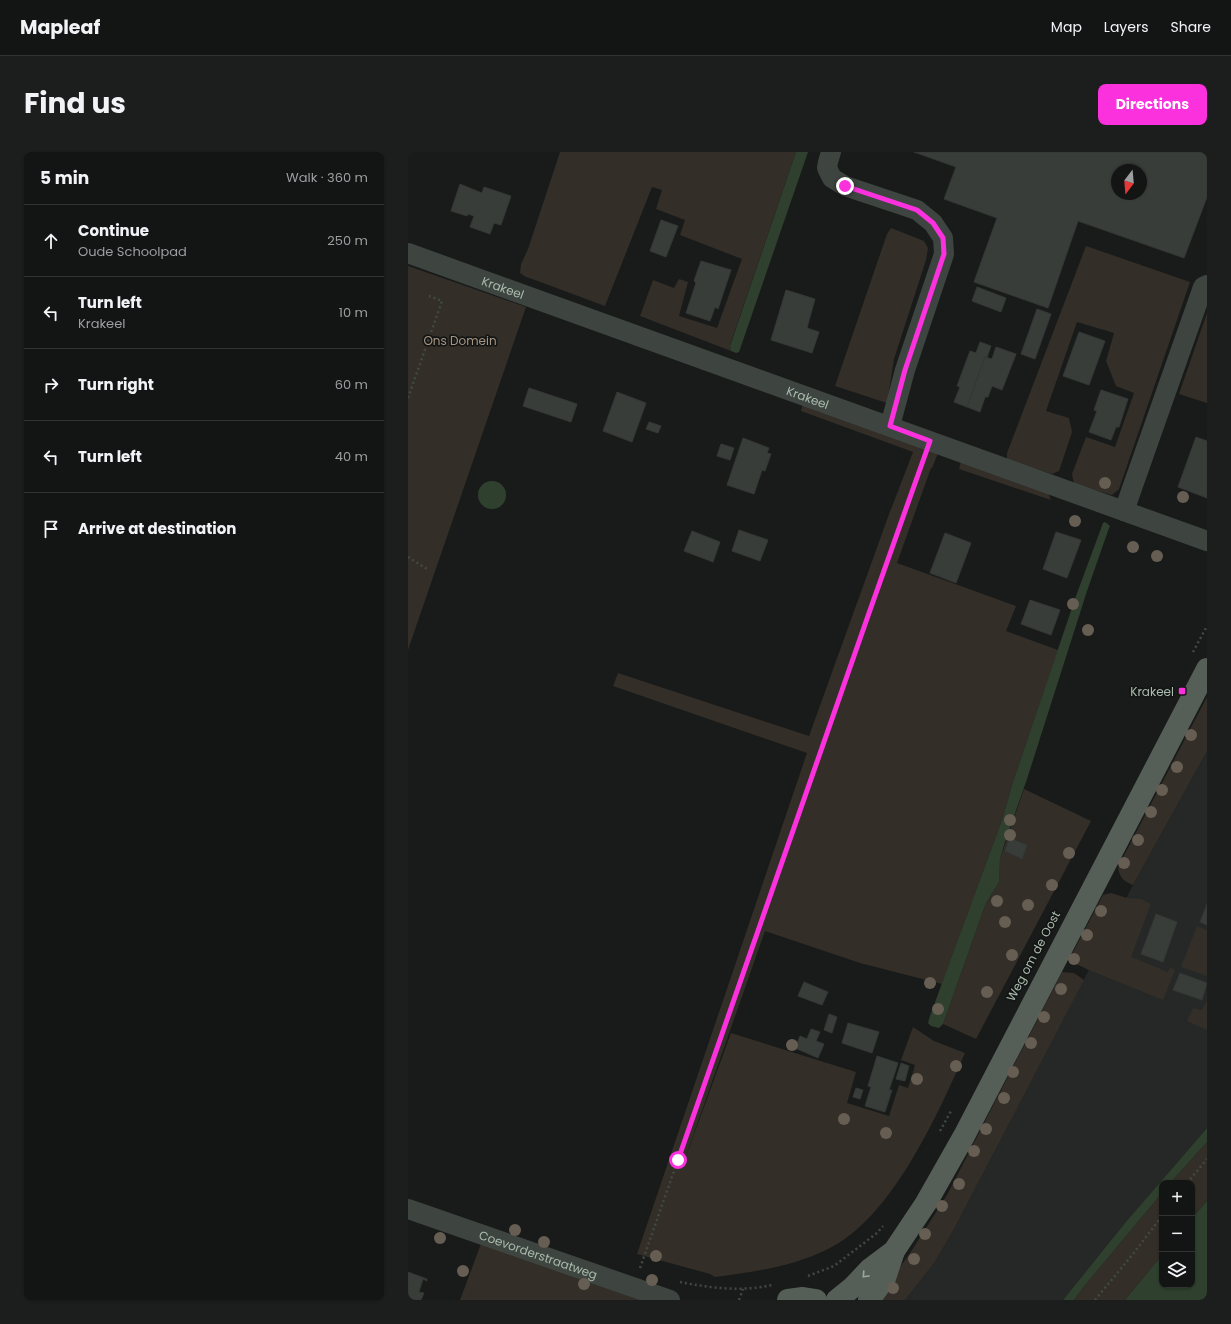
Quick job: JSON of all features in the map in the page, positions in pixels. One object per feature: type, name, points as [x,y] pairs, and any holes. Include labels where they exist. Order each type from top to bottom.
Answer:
[{"type":"main road","name":"Weg om de Oost","points":[[869,1300],[885,1278],[894,1251],[930,1197],[964,1136],[1198,664]]},
{"type":"main road","name":"Weg om de Oost","points":[[837,1300],[853,1288],[870,1268],[894,1251]]},
{"type":"main road","points":[[788,1300],[802,1298],[816,1300]]},
{"type":"street","points":[[831,152],[827,168],[832,178],[845,186],[917,210],[933,223],[943,238],[944,254],[905,370],[890,426]]},
{"type":"street","name":"Krakeel","points":[[408,253],[1207,541]]},
{"type":"street","points":[[1124,511],[1203,287],[1207,285]]},
{"type":"street","name":"Coevorderstraatweg","points":[[408,1209],[670,1300]]},
{"type":"path","points":[[408,398],[442,301],[429,296]]},
{"type":"path","points":[[647,1270],[640,1268],[930,441]]},
{"type":"path","points":[[408,557],[427,569]]},
{"type":"path","points":[[1198,664],[1207,626]]},
{"type":"path","points":[[936,1138],[951,1110]]},
{"type":"path","points":[[1190,1180],[1207,1159]]},
{"type":"path","points":[[1094,1300],[1133,1254],[1159,1220]]},
{"type":"path","points":[[834,1266],[877,1233],[887,1221]]},
{"type":"path","points":[[680,1281],[710,1287],[743,1289],[739,1300]]},
{"type":"shaded area","points":[[796,152],[808,152],[739,352],[736,353],[731,351],[730,346]]},
{"type":"shaded area","points":[[492,481],[502,485],[506,495],[502,505],[492,509],[482,505],[478,495],[482,485]]},
{"type":"shaded area","points":[[1105,522],[1110,526],[1087,591],[1027,779],[1005,842],[1000,859],[999,882],[986,903],[943,1024],[939,1028],[931,1026],[928,1023],[930,1016],[1003,817],[1012,785],[1076,596],[1103,523]]},
{"type":"shaded area","points":[[1207,751],[1207,1128],[1162,1180],[1159,1180],[1159,1184],[1063,1300],[905,1300],[935,1262],[954,1229],[1133,885]]},
{"type":"shaded area","points":[[1207,1128],[1207,1142],[1173,1180],[1162,1180]]},
{"type":"shaded area","points":[[1159,1184],[1159,1197],[1074,1300],[1063,1300]]},
{"type":"shaded area","points":[[1207,1201],[1207,1300],[1125,1300],[1159,1259],[1159,1288],[1195,1288],[1195,1215]]},
{"type":"green space","points":[[560,152],[796,152],[730,345],[731,351],[640,316],[653,280],[674,288],[679,279],[688,282],[679,316],[717,328],[742,259],[680,235],[685,220],[656,209],[662,190],[652,187],[605,306],[526,277],[520,273],[521,264],[528,249]]},
{"type":"green space","points":[[891,228],[924,241],[928,248],[926,260],[894,359],[887,403],[835,386],[887,234]]},
{"type":"green space","points":[[1086,246],[1190,282],[1119,489],[1112,495],[1074,484],[1072,474],[1086,437],[1115,447],[1134,393],[1116,386],[1106,361],[1114,333],[1077,322],[1046,411],[1069,418],[1072,432],[1059,471],[1052,474],[1007,460],[1007,453]]},
{"type":"green space","name":"Ons Domein","points":[[408,266],[526,307],[408,650]]},
{"type":"green space","points":[[1207,313],[1207,403],[1179,394]]},
{"type":"green space","points":[[803,402],[938,453],[931,468],[897,563],[1016,606],[1006,631],[1058,650],[1012,785],[1003,817],[942,984],[860,963],[765,931],[681,1170],[731,1033],[856,1072],[847,1103],[889,1116],[899,1085],[908,1088],[915,1065],[901,1060],[913,1027],[934,1041],[965,1053],[941,1106],[909,1164],[891,1191],[871,1215],[849,1236],[813,1256],[786,1265],[758,1271],[715,1277],[710,1274],[637,1254],[807,753],[613,686],[618,673],[809,736],[913,452],[801,411]]},
{"type":"green space","points":[[961,461],[1048,493],[1051,500],[959,469]]},
{"type":"green space","points":[[1207,697],[1207,751],[1133,885],[1130,884],[1121,876],[1118,867]]},
{"type":"green space","points":[[1024,789],[1091,821],[976,1039],[943,1024],[986,903],[999,882],[1000,859]]},
{"type":"green space","points":[[1111,893],[1127,898],[1141,899],[1151,904],[1131,957],[1168,972],[1170,967],[1175,970],[1163,1000],[1089,970],[1074,963],[1072,960],[1071,956],[1103,895]]},
{"type":"green space","points":[[1197,926],[1207,930],[1207,976],[1181,967]]},
{"type":"green space","points":[[1062,972],[1074,973],[1084,980],[954,1229],[935,1262],[905,1300],[877,1300],[912,1250],[947,1195]]},
{"type":"green space","points":[[1207,1000],[1207,1030],[1187,1021],[1193,1008],[1202,1010]]},
{"type":"green space","points":[[1207,1142],[1207,1201],[1195,1215],[1195,1180],[1173,1180]]},
{"type":"green space","points":[[1159,1197],[1159,1259],[1125,1300],[1074,1300]]},
{"type":"green space","points":[[482,1241],[641,1300],[460,1300]]},
{"type":"building","points":[[914,152],[1207,152],[1207,197],[1184,258],[1078,221],[1048,308],[974,282],[997,218],[944,199],[956,167]]},
{"type":"building","points":[[460,184],[482,193],[484,187],[511,196],[501,225],[494,223],[490,234],[470,227],[474,216],[468,214],[467,216],[451,211]]},
{"type":"building","points":[[661,220],[678,226],[666,257],[650,251]]},
{"type":"building","points":[[701,261],[731,270],[718,309],[715,307],[710,321],[686,313],[696,283],[694,281]]},
{"type":"building","points":[[977,287],[1006,298],[1001,312],[972,301]]},
{"type":"building","points":[[786,290],[815,299],[807,328],[819,332],[812,353],[771,340]]},
{"type":"building","points":[[1037,309],[1051,314],[1035,359],[1021,354]]},
{"type":"building","points":[[1079,332],[1105,341],[1089,385],[1063,376]]},
{"type":"building","points":[[980,342],[991,346],[987,357],[985,357],[967,407],[954,402],[960,387],[957,386],[970,351],[976,353]]},
{"type":"building","points":[[996,347],[1016,354],[1002,390],[992,386],[988,397],[985,397],[980,412],[967,407],[985,357],[992,359]]},
{"type":"building","points":[[529,388],[577,404],[571,422],[523,406]]},
{"type":"building","points":[[1101,390],[1128,399],[1119,427],[1116,427],[1111,440],[1089,432],[1097,411],[1094,410]]},
{"type":"building","points":[[617,392],[646,403],[632,442],[603,431]]},
{"type":"building","points":[[649,422],[661,426],[658,433],[646,429]]},
{"type":"building","points":[[1196,437],[1207,441],[1207,498],[1178,487]]},
{"type":"building","points":[[743,438],[769,448],[767,453],[771,454],[765,471],[762,470],[754,494],[727,485]]},
{"type":"building","points":[[721,444],[734,448],[730,460],[717,456]]},
{"type":"building","points":[[739,530],[768,540],[760,561],[732,551]]},
{"type":"building","points":[[692,531],[720,542],[713,562],[684,551]]},
{"type":"building","points":[[1056,532],[1081,540],[1067,578],[1043,569]]},
{"type":"building","points":[[945,533],[971,543],[956,583],[930,573]]},
{"type":"building","points":[[1030,600],[1060,610],[1051,635],[1021,624]]},
{"type":"building","points":[[1010,838],[1027,845],[1022,859],[1005,851]]},
{"type":"building","points":[[1207,904],[1207,925],[1200,922]]},
{"type":"building","points":[[1156,914],[1177,922],[1163,962],[1141,954]]},
{"type":"building","points":[[1180,973],[1207,983],[1202,1000],[1173,990]]},
{"type":"building","points":[[804,982],[828,992],[822,1005],[798,996]]},
{"type":"building","points":[[829,1014],[837,1017],[832,1033],[824,1030]]},
{"type":"building","points":[[848,1023],[879,1032],[872,1053],[842,1043]]},
{"type":"building","points":[[811,1029],[820,1032],[816,1041],[824,1044],[818,1058],[795,1048],[800,1036],[807,1039]]},
{"type":"building","points":[[877,1056],[898,1063],[889,1090],[892,1090],[885,1112],[865,1106],[871,1087],[868,1086]]},
{"type":"building","points":[[901,1063],[909,1066],[905,1081],[896,1079]]},
{"type":"building","points":[[856,1088],[863,1090],[860,1099],[853,1097]]},
{"type":"building","points":[[408,1272],[427,1279],[427,1281],[423,1279],[419,1292],[424,1293],[421,1300],[408,1300]]},
{"type":"place","name":"Krakeel","points":[[1182,691]]},
{"type":"route","points":[[678,1160],[930,441],[890,426],[905,370],[944,254],[943,238],[933,223],[917,210],[845,186]]}]
